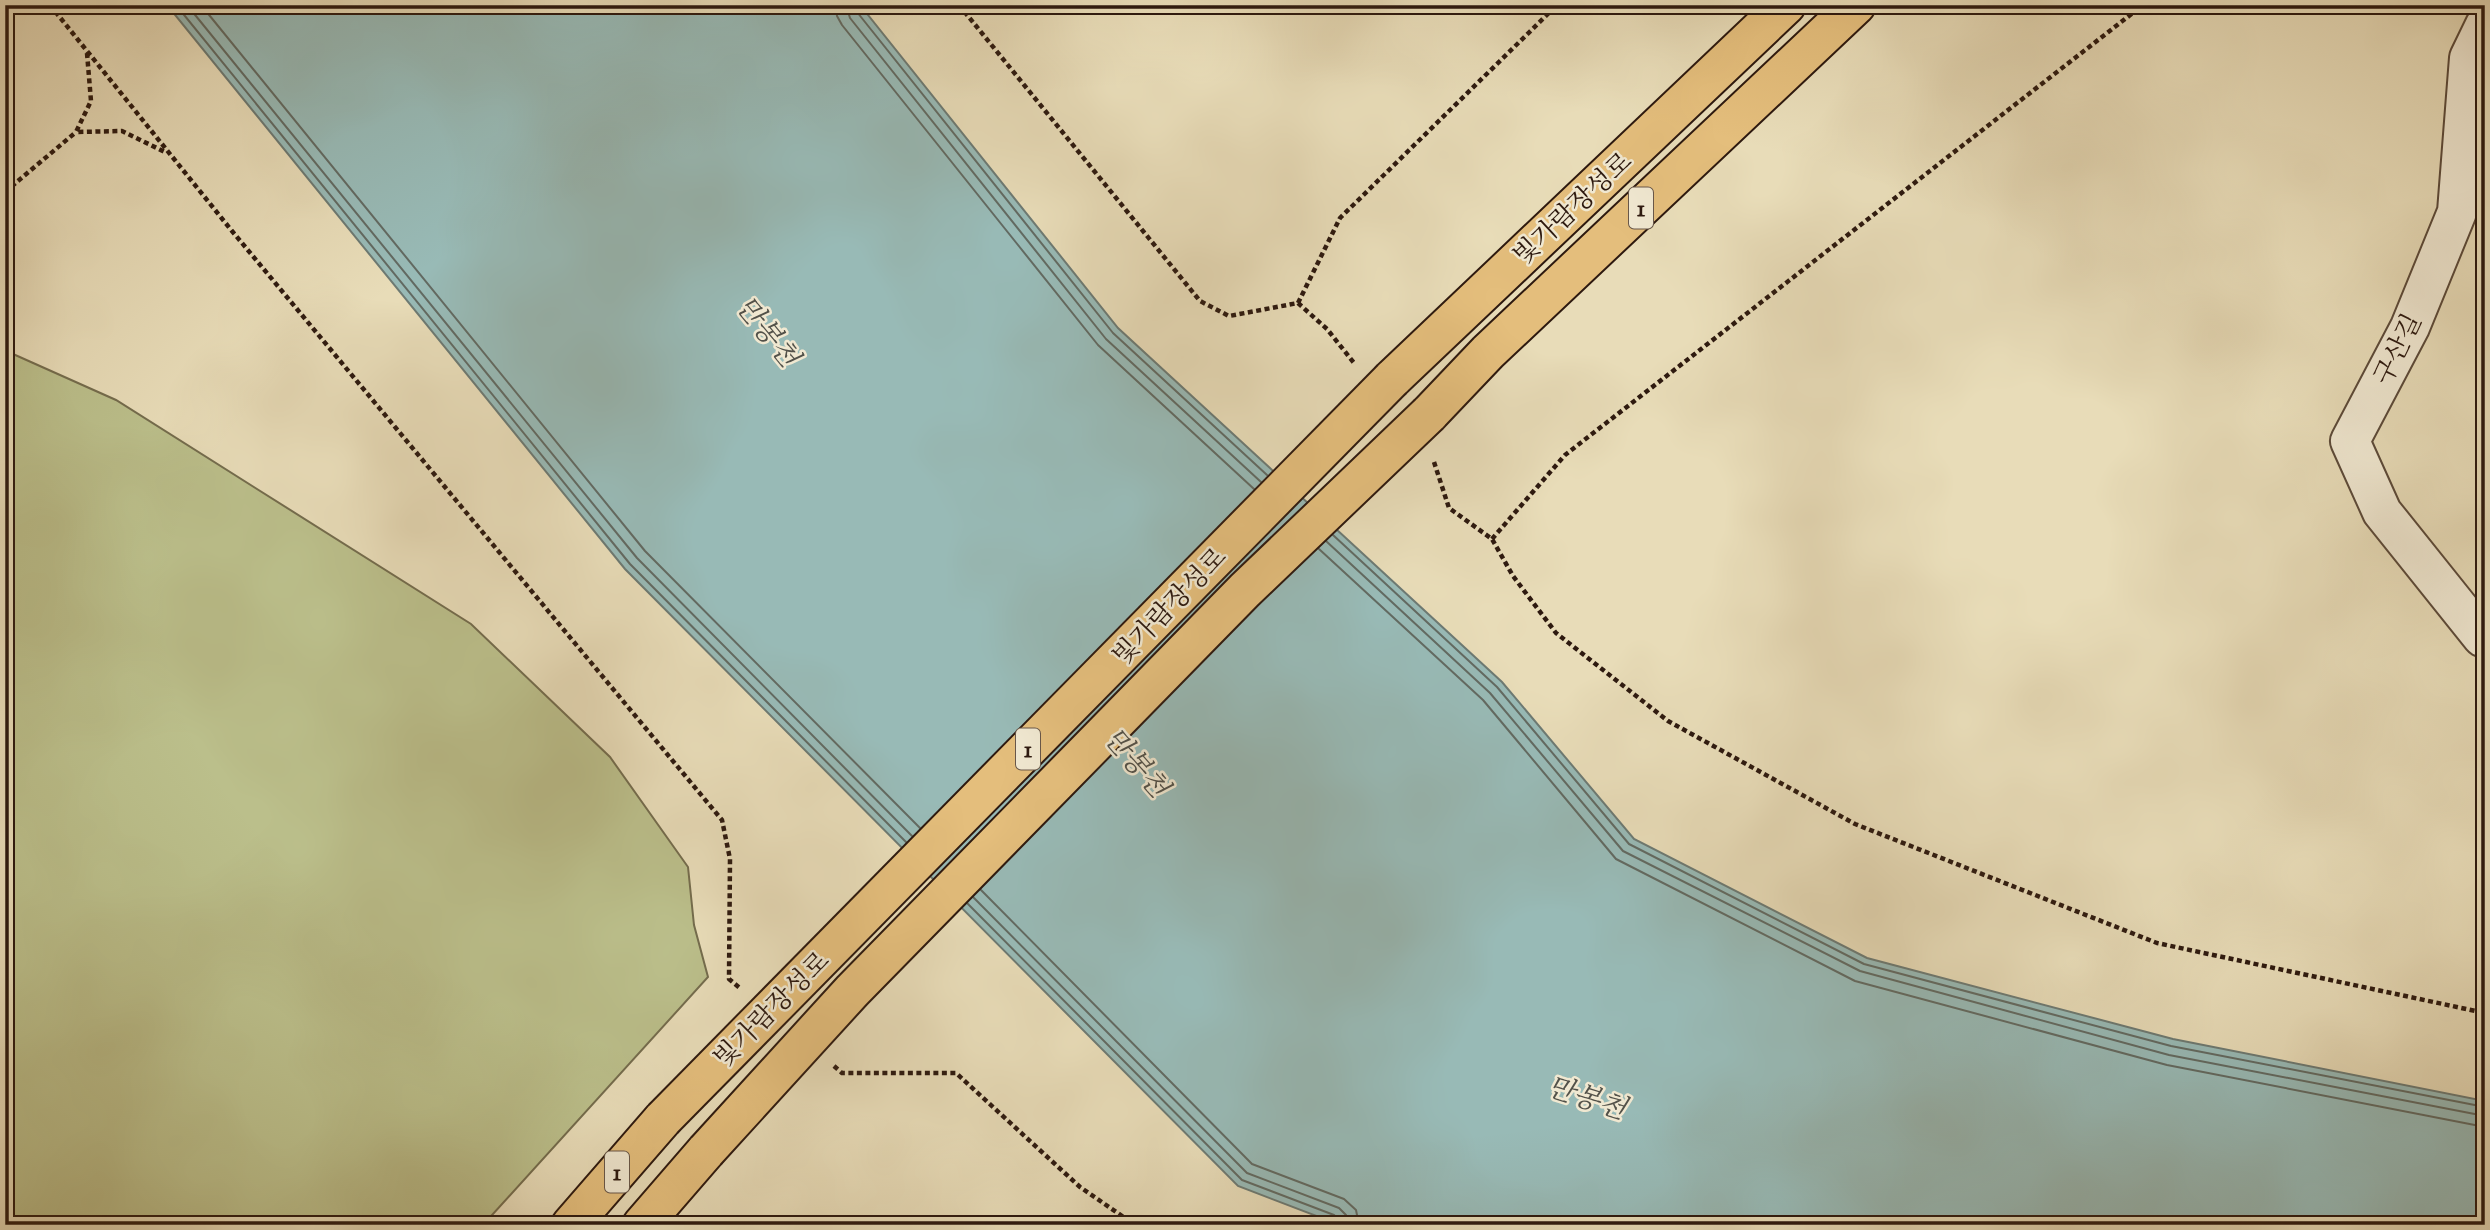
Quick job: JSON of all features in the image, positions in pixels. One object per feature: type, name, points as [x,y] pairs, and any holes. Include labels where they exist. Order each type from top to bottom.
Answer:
[{"type":"highway","name":"빛가람장성로","points":[[571,1225],[663,1119],[1377,375],[1786,5]]},
{"type":"highway","name":"빛가람장성로","points":[[642,1225],[852,991],[1245,590],[1430,414],[1488,352],[1856,5]]},
{"type":"street","name":"구산길","points":[[2482,637],[2382,512],[2350,441],[2410,327],[2457,212],[2469,58],[2485,25]]},
{"type":"path","points":[[50,5],[169,154],[722,820],[730,859],[729,979],[750,996]]},
{"type":"path","points":[[959,5],[1200,301],[1229,316],[1298,303]]},
{"type":"path","points":[[1298,303],[1340,218],[1557,5]]},
{"type":"path","points":[[1492,539],[1564,454],[2143,5]]},
{"type":"path","points":[[5,192],[76,132],[91,101],[87,52]]},
{"type":"path","points":[[76,132],[122,131],[169,154]]},
{"type":"path","points":[[1298,303],[1377,375]]},
{"type":"path","points":[[1432,457],[1449,508],[1492,539],[1513,576],[1556,633],[1668,720],[1855,824],[2157,943],[2485,1013]]},
{"type":"path","points":[[832,1064],[842,1073],[956,1073],[1080,1187],[1135,1225]]},
{"type":"green space","points":[[13,354],[116,400],[471,624],[610,757],[688,867],[694,925],[708,977],[483,1225],[5,1225],[5,360]]},
{"type":"water","name":"만봉천","points":[[167,5],[860,5],[1118,328],[1502,682],[1634,839],[1867,958],[2173,1039],[2485,1101],[2485,1225],[1340,1225],[1238,1186],[625,569]]}]
